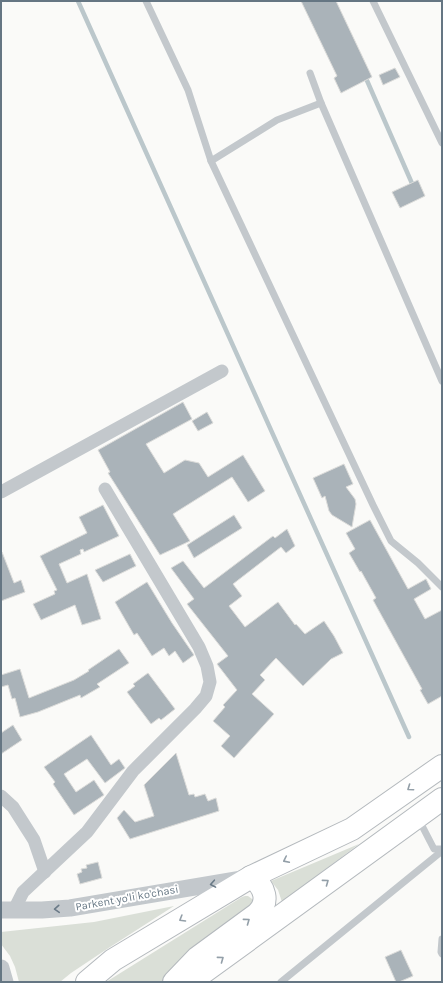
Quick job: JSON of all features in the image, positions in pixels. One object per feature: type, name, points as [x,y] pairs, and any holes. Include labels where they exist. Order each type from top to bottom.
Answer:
[{"type":"highway","points":[[87,982],[113,960],[251,877],[352,829],[442,766]]},
{"type":"highway","points":[[190,982],[442,799]]},
{"type":"highway","points":[[174,982],[196,958],[262,909],[264,897],[262,888],[251,877]]},
{"type":"street","points":[[1,492],[222,371]]},
{"type":"street","points":[[8,910],[23,892],[87,832],[132,771],[195,709],[206,696],[210,682],[207,666],[199,647],[106,489]]},
{"type":"street","points":[[1,796],[13,807],[34,840],[45,872]]},
{"type":"street","name":"Parkent yo'li ko'chasi","points":[[8,910],[70,908],[251,877]]},
{"type":"street","points":[[1,968],[4,982]]},
{"type":"lane","points":[[146,1],[188,90],[211,161],[373,506],[391,541],[418,563],[442,587]]},
{"type":"lane","points":[[373,1],[442,143]]},
{"type":"lane","points":[[310,73],[321,103],[442,381]]},
{"type":"lane","points":[[211,161],[277,120],[321,103]]},
{"type":"lane","points":[[281,982],[439,850],[417,816]]},
{"type":"lane","points":[[442,940],[442,954]]},
{"type":"shaded area","points":[[359,844],[282,902],[278,890],[271,881]]},
{"type":"shaded area","points":[[245,896],[252,899],[253,905],[165,982],[106,982],[242,897]]},
{"type":"shaded area","points":[[174,906],[71,973],[60,982],[19,982],[10,956],[1,944],[1,932],[94,922]]},
{"type":"building","points":[[301,1],[336,1],[372,77],[341,93],[334,78],[337,76]]},
{"type":"building","points":[[395,68],[400,77],[383,85],[379,75]]},
{"type":"building","points":[[418,180],[425,196],[400,208],[392,192]]},
{"type":"building","points":[[183,402],[192,419],[146,444],[164,473],[185,460],[199,463],[208,477],[243,455],[265,491],[248,502],[232,477],[173,514],[190,541],[160,555],[108,473],[110,472],[98,450]]},
{"type":"building","points":[[207,412],[213,423],[198,431],[192,421]]},
{"type":"building","points":[[344,464],[353,484],[346,487],[355,499],[356,504],[352,527],[332,515],[329,511],[325,496],[322,498],[313,478]]},
{"type":"building","points":[[103,505],[119,536],[84,552],[83,549],[80,550],[81,554],[59,564],[67,583],[87,574],[101,619],[82,625],[75,605],[41,620],[33,604],[55,594],[54,591],[57,590],[40,556],[87,533],[79,517]]},
{"type":"building","points":[[234,515],[242,528],[194,558],[187,545]]},
{"type":"building","points":[[370,520],[408,589],[426,579],[431,589],[414,599],[425,619],[442,610],[442,696],[428,704],[420,690],[422,689],[373,600],[376,598],[349,553],[355,549],[346,533]]},
{"type":"building","points":[[287,529],[295,546],[286,553],[281,547],[233,584],[242,596],[229,606],[245,627],[278,602],[295,625],[296,624],[305,634],[324,621],[343,653],[331,659],[303,686],[276,658],[260,675],[265,680],[252,694],[274,714],[234,758],[221,746],[230,736],[213,721],[225,707],[223,705],[237,690],[217,664],[228,656],[187,604],[194,599],[171,568],[183,561],[204,588],[273,536],[275,538]]},
{"type":"building","points":[[2,552],[14,583],[21,580],[25,592],[1,601],[1,553]]},
{"type":"building","points":[[130,554],[136,566],[103,582],[95,570]]},
{"type":"building","points":[[147,582],[194,655],[183,663],[175,651],[169,656],[164,648],[152,656],[137,633],[134,635],[115,602]]},
{"type":"building","points":[[119,649],[129,663],[97,684],[100,687],[81,698],[80,695],[38,712],[20,717],[15,698],[12,699],[8,685],[1,687],[1,675],[20,669],[29,698],[74,680]]},
{"type":"building","points":[[148,673],[175,709],[161,720],[159,718],[151,724],[127,692],[135,686],[133,684]]},
{"type":"building","points":[[13,725],[22,740],[1,754],[1,733]]},
{"type":"building","points":[[91,735],[111,765],[119,759],[125,768],[105,783],[87,759],[64,774],[76,792],[94,780],[104,795],[74,815],[53,784],[55,782],[44,767]]},
{"type":"building","points":[[176,753],[189,795],[194,794],[195,797],[205,794],[208,801],[216,798],[219,811],[130,839],[117,818],[124,810],[135,822],[154,816],[144,785]]},
{"type":"building","points":[[98,862],[102,878],[80,884],[77,874],[82,872],[81,869],[87,868],[86,865]]},
{"type":"building","points":[[401,950],[413,976],[396,982],[385,957]]},
{"type":"waterway","points":[[78,1],[409,737]]},
{"type":"waterway","points":[[365,76],[414,188]]}]
